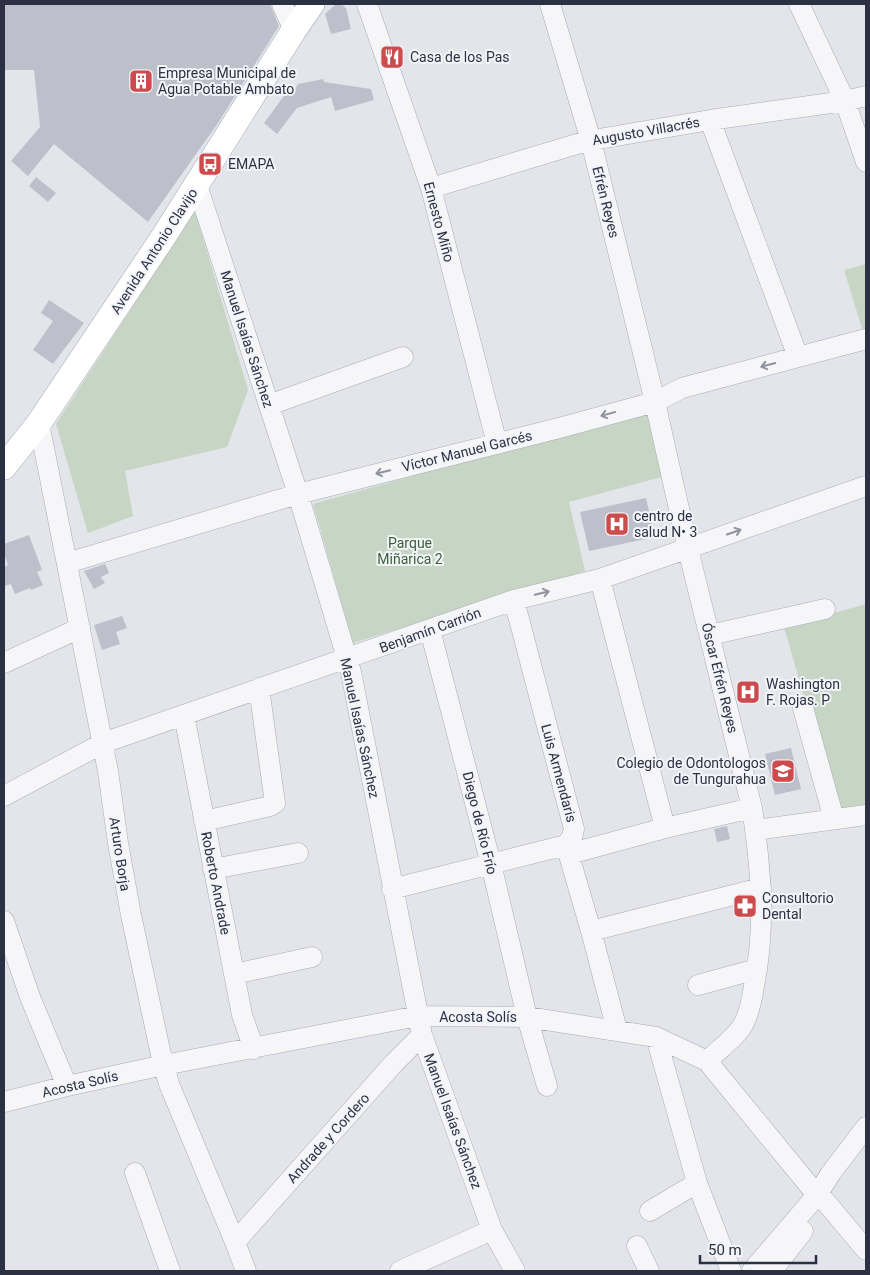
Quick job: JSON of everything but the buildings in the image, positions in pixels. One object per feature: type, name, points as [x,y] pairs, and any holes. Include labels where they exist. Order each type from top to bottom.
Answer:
[{"type":"main road","name":"Avenida Antonio Clavijo","points":[[4,467],[39,424],[197,185],[312,4]]},
{"type":"street","points":[[282,4],[294,30]]},
{"type":"street","name":"Ernesto Miño","points":[[366,4],[431,188],[497,444]]},
{"type":"street","name":"Efrén Reyes","points":[[550,4],[591,141],[656,402]]},
{"type":"street","points":[[799,4],[846,101],[866,162]]},
{"type":"street","name":"Augusto Villacrés","points":[[431,188],[591,141],[710,120],[846,101],[866,96]]},
{"type":"street","points":[[710,120],[798,357]]},
{"type":"street","name":"Manuel Isaías Sánchez","points":[[197,185],[298,494],[347,660],[420,1026],[492,1230],[515,1271]]},
{"type":"street","name":"Víctor Manuel Garcés","points":[[67,563],[298,494],[656,402],[682,388],[866,338]]},
{"type":"street","points":[[269,405],[403,357]]},
{"type":"street","name":"Óscar Efrén Reyes","points":[[656,402],[688,549],[752,808],[756,830],[761,888],[760,946],[750,1008],[743,1024],[733,1037],[707,1061]]},
{"type":"street","name":"Arturo Borja","points":[[39,424],[102,744],[131,915],[164,1065],[169,1084],[246,1271]]},
{"type":"street","name":"Benjamín Carrión","points":[[4,796],[102,744],[260,688],[347,660],[514,600],[600,579],[866,486]]},
{"type":"street","points":[[600,579],[664,828]]},
{"type":"street","name":"Luis Armendaris","points":[[514,600],[574,829],[568,849]]},
{"type":"street","points":[[710,635],[825,609]]},
{"type":"street","points":[[4,663],[80,628]]},
{"type":"street","name":"Diego de Río Frío","points":[[430,630],[491,864],[526,1017],[547,1086]]},
{"type":"street","points":[[204,821],[270,806],[275,803],[260,688]]},
{"type":"street","points":[[802,708],[834,819]]},
{"type":"street","name":"Roberto Andrade","points":[[184,715],[242,1015],[254,1048]]},
{"type":"street","points":[[392,889],[491,864],[752,808]]},
{"type":"street","points":[[756,830],[866,814]]},
{"type":"street","points":[[568,849],[617,1030]]},
{"type":"street","points":[[214,869],[298,853]]},
{"type":"street","points":[[591,931],[761,888]]},
{"type":"street","points":[[4,921],[30,997],[67,1086]]},
{"type":"street","points":[[234,974],[312,958]]},
{"type":"street","points":[[698,985],[757,970]]},
{"type":"street","name":"Acosta Solís","points":[[4,1102],[164,1065],[254,1048],[420,1026],[526,1017],[617,1030],[656,1037],[707,1061],[866,1250]]},
{"type":"street","name":"Andrade y Cordero","points":[[235,1242],[394,1063],[420,1026]]},
{"type":"street","points":[[656,1037],[697,1183],[731,1271]]},
{"type":"street","points":[[772,1271],[821,1198],[832,1173],[866,1127]]},
{"type":"street","points":[[752,1271],[866,1150]]},
{"type":"street","points":[[135,1173],[170,1271]]},
{"type":"street","points":[[650,1212],[697,1183]]},
{"type":"street","points":[[406,1270],[492,1230]]},
{"type":"street","points":[[637,1246],[649,1271]]},
{"type":"green space","points":[[195,211],[248,390],[227,447],[125,471],[133,516],[88,533],[56,424]]},
{"type":"green space","points":[[866,264],[866,337],[865,338],[844,270]]},
{"type":"green space","name":"Parque Miñarica 2","points":[[646,410],[665,476],[569,502],[585,571],[353,643],[313,504]]},
{"type":"green space","points":[[866,604],[866,808],[838,814],[784,627]]},
{"type":"place","name":"Casa de los Pas","points":[[392,57]]},
{"type":"place","name":"Empresa Municipal de Agua Potable Ambato","points":[[141,81]]},
{"type":"place","name":"EMAPA","points":[[210,164]]},
{"type":"place","name":"centro de salud N• 3","points":[[617,524]]},
{"type":"place","name":"Washington F. Rojas. P","points":[[748,692]]},
{"type":"place","name":"Colegio de Odontologos de Tungurahua","points":[[783,771]]},
{"type":"place","name":"Consultorio Dental","points":[[745,906]]}]
